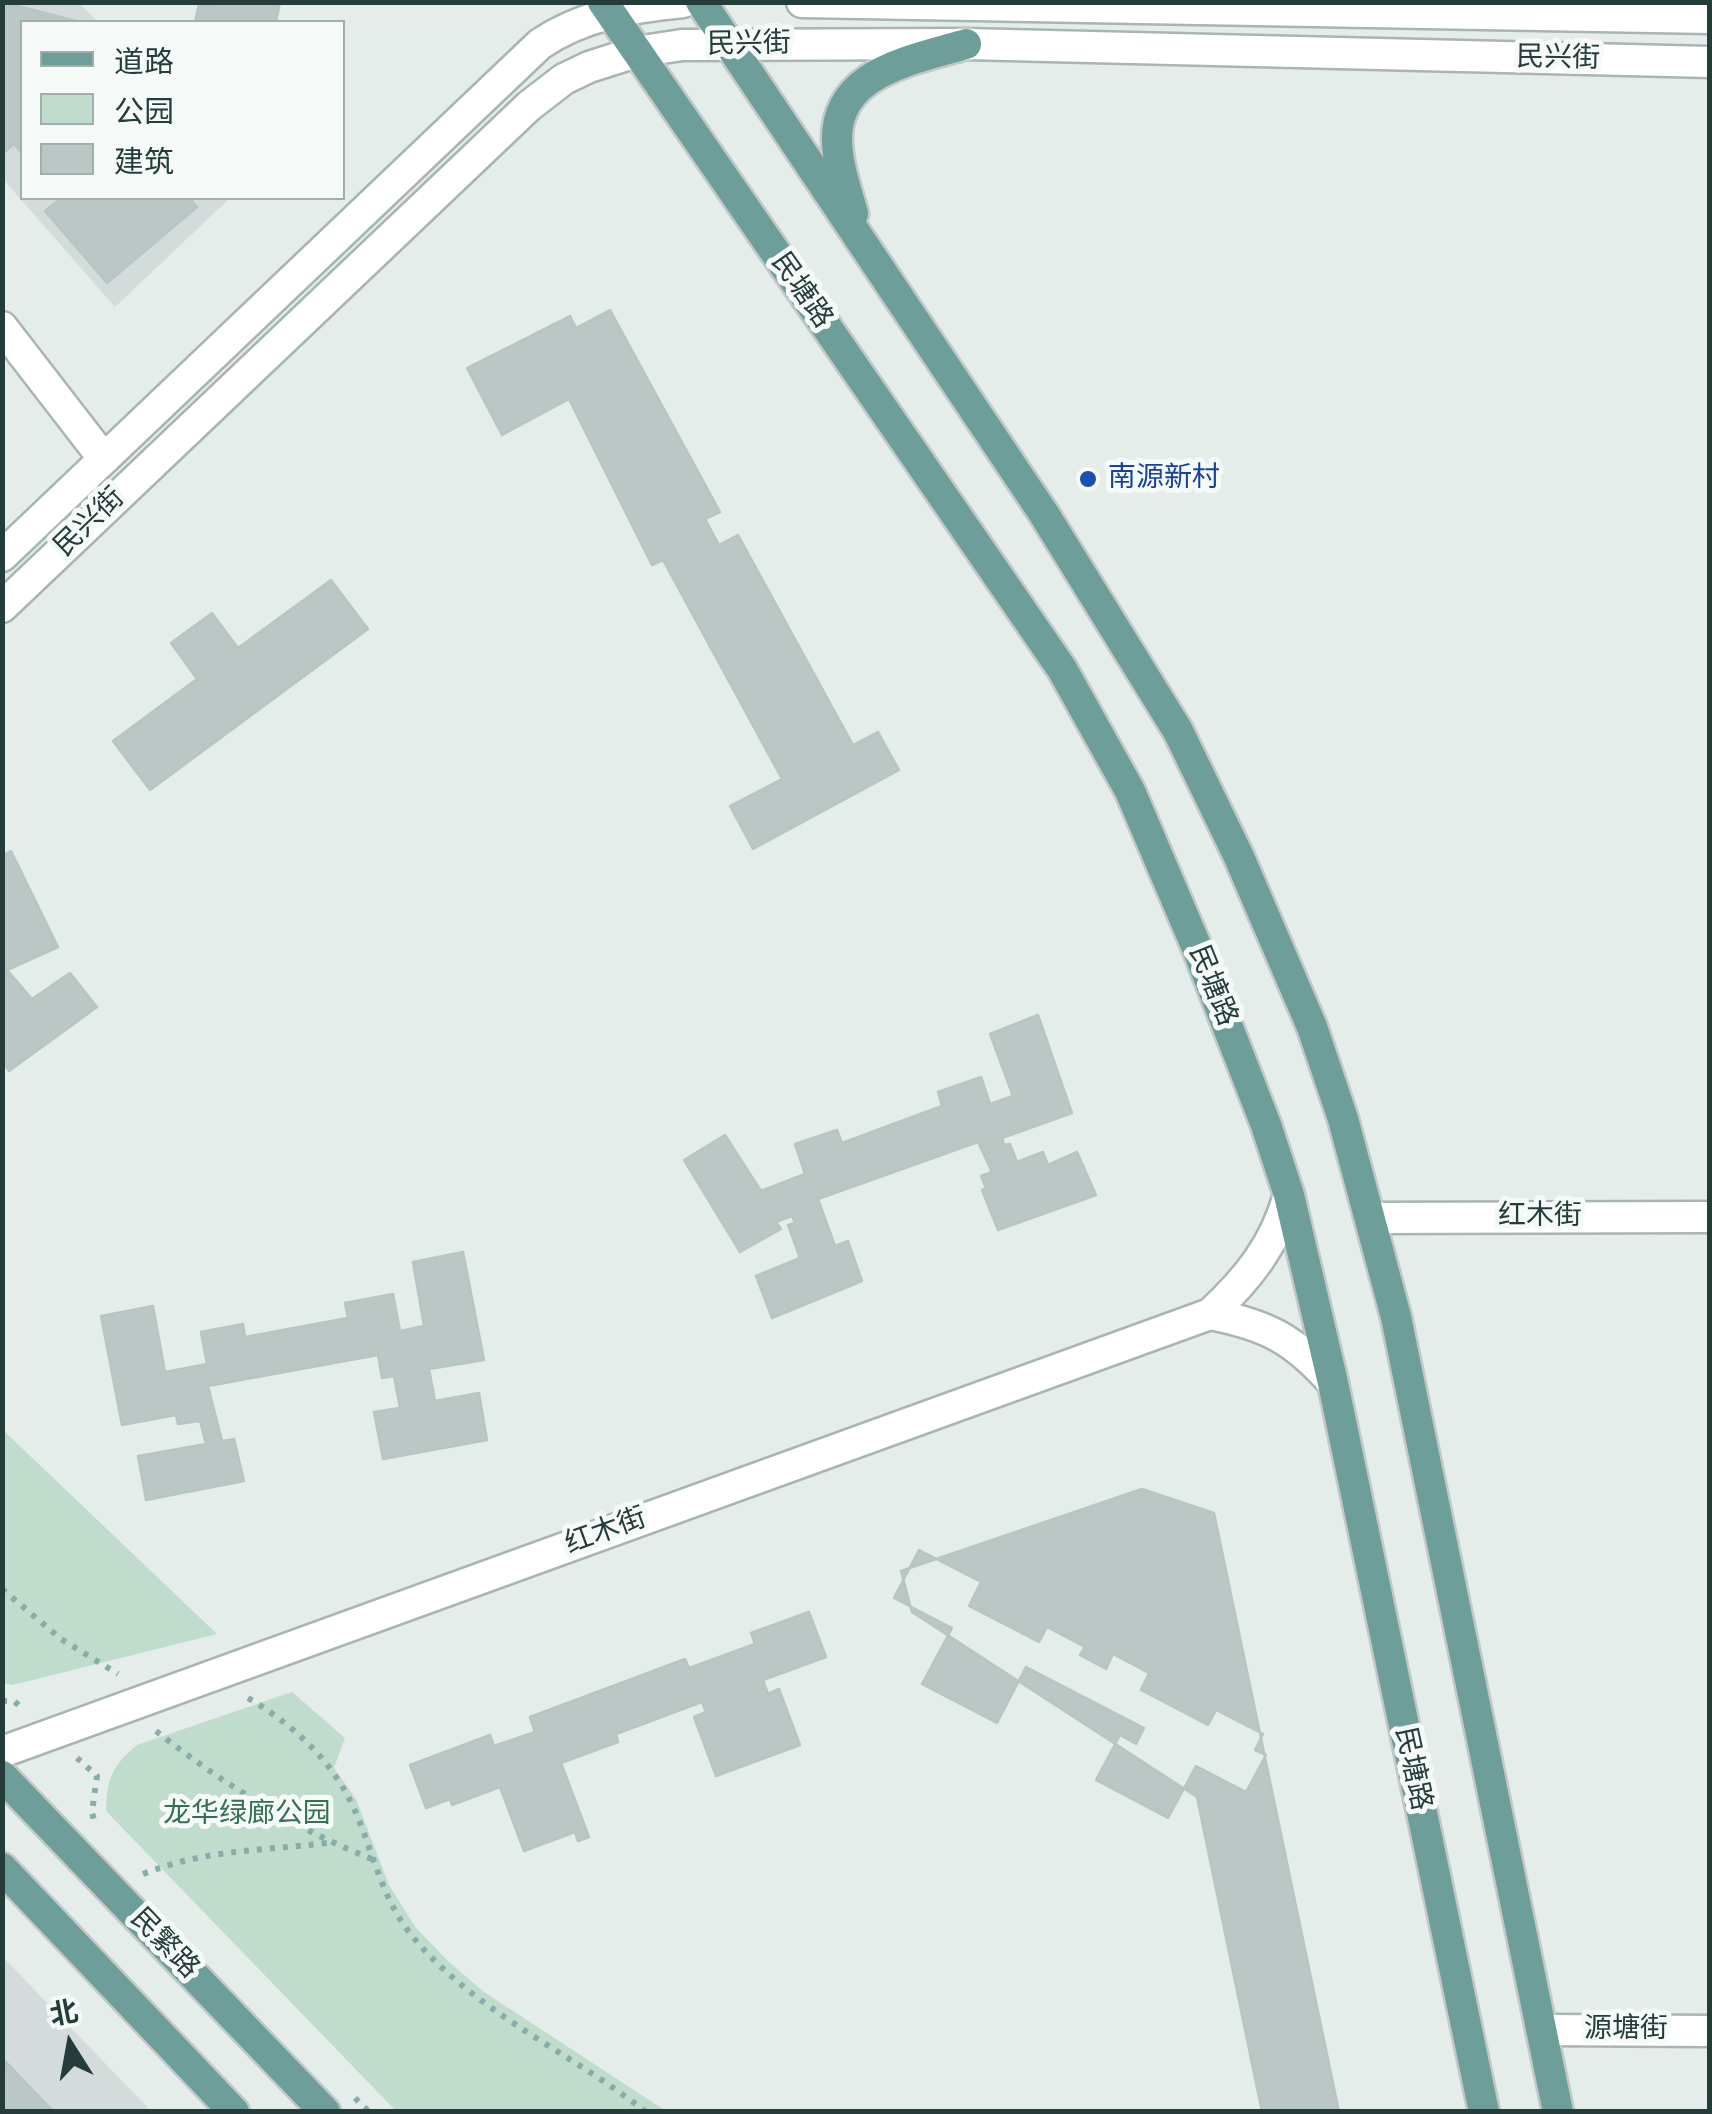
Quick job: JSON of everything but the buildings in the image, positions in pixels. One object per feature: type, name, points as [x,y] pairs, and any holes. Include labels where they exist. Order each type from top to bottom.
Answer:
[{"type":"main road","points":[[700,2],[1044,514],[1178,731],[1239,857],[1312,1028],[1343,1119],[1396,1317],[1558,2112]]},
{"type":"main road","name":"民塘路","points":[[606,8],[1062,669],[1130,791],[1242,1061],[1288,1195],[1333,1382],[1484,2112]]},
{"type":"main road","points":[[860,241],[837,150],[843,107],[854,92],[882,71],[966,44]]},
{"type":"main road","name":"民繁路","points":[[2,1776],[326,2112]]},
{"type":"main road","points":[[2,1868],[234,2112]]},
{"type":"street","name":"民兴街","points":[[2,556],[540,44],[606,8],[683,2]]},
{"type":"street","name":"民兴街","points":[[802,2],[1710,18]]},
{"type":"street","name":"民兴街","points":[[2,607],[530,106],[564,79],[636,52],[682,45],[966,44],[1710,62]]},
{"type":"street","points":[[2,327],[104,459]]},
{"type":"street","name":"红木街","points":[[2,1752],[1210,1314],[1264,1256],[1281,1224],[1288,1195]]},
{"type":"street","name":"红木街","points":[[1370,1218],[1710,1216]]},
{"type":"street","points":[[1210,1314],[1242,1320],[1274,1333],[1306,1352],[1333,1382]]},
{"type":"street","name":"源塘街","points":[[1542,2030],[1710,2031]]},
{"type":"path","points":[[2,1589],[60,1639],[118,1674]]},
{"type":"path","points":[[243,1694],[310,1743],[337,1778],[356,1812],[388,1896],[409,1931],[445,1969],[509,2021],[614,2087],[646,2112]]},
{"type":"path","points":[[2,1701],[14,1701]]},
{"type":"path","points":[[151,1727],[215,1775],[329,1842],[372,1859]]},
{"type":"path","points":[[137,1876],[176,1861],[231,1850],[329,1842]]},
{"type":"shaded area","points":[[2,3],[79,3],[96,20],[20,20],[20,198],[3,179]]},
{"type":"shaded area","points":[[21,200],[228,200],[115,307]]},
{"type":"shaded area","points":[[3,1957],[151,2111],[3,2111]]},
{"type":"green space","points":[[3,1430],[217,1634],[13,1685],[3,1683]]},
{"type":"green space","name":"龙华绿廊公园","points":[[292,1692],[345,1738],[334,1768],[356,1799],[389,1885],[416,1928],[484,1992],[666,2111],[396,2111],[106,1811],[112,1774],[137,1745]]},
{"type":"place","name":"南源新村","points":[[1088,479]]}]
